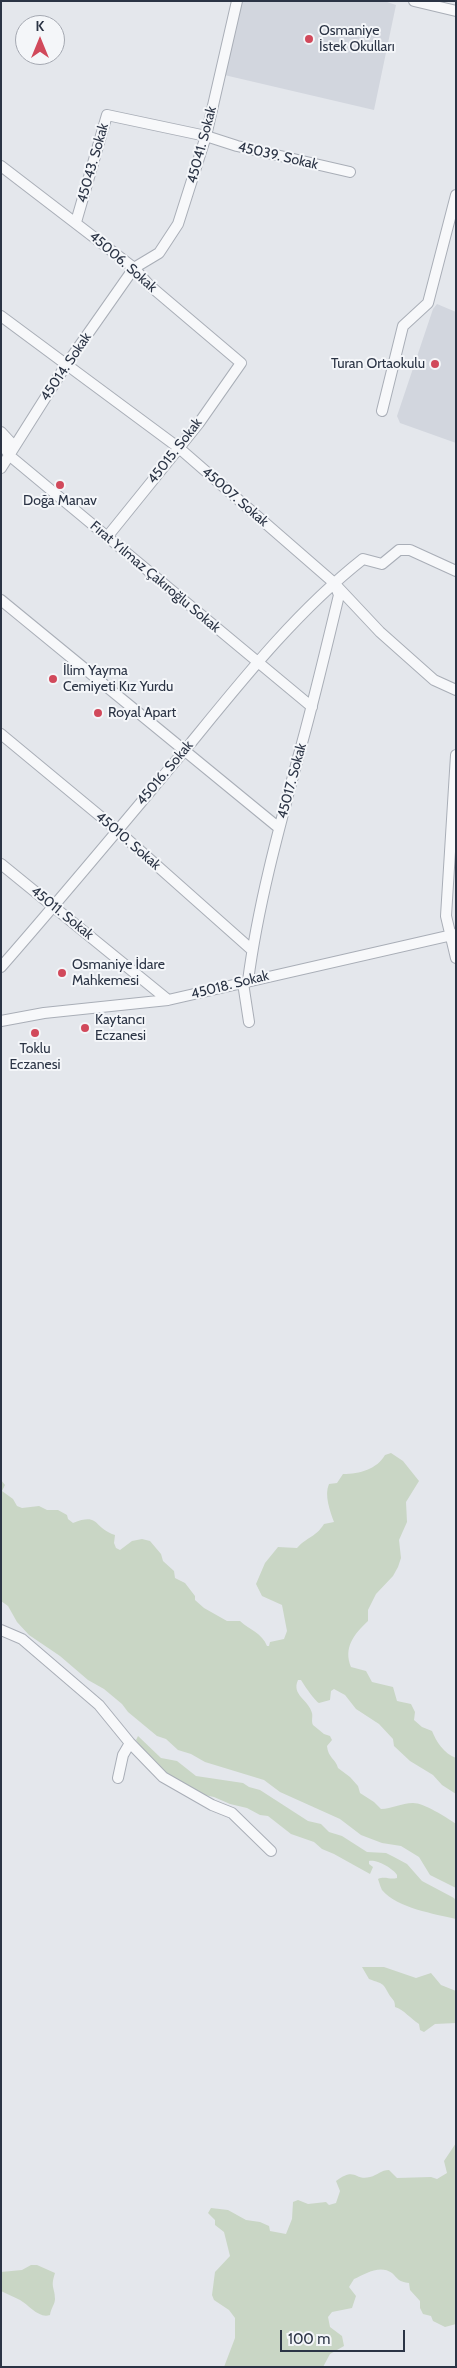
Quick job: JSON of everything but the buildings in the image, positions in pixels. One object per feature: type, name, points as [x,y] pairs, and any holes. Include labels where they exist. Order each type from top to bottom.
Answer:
[{"type":"street","name":"45041. Sokak","points":[[134,268],[159,253],[178,224],[206,136],[237,1]]},
{"type":"street","points":[[414,1],[456,11]]},
{"type":"street","name":"45043. Sokak","points":[[76,222],[106,116],[206,136]]},
{"type":"street","name":"45039. Sokak","points":[[206,136],[237,146],[350,172]]},
{"type":"street","name":"45006. Sokak","points":[[1,166],[134,268],[150,285],[241,363]]},
{"type":"street","points":[[382,411],[403,326],[428,303],[456,195]]},
{"type":"street","name":"45014. Sokak","points":[[1,468],[66,365],[134,268]]},
{"type":"street","name":"45007. Sokak","points":[[1,316],[179,448],[334,582],[380,632],[434,680],[456,690]]},
{"type":"street","name":"45015. Sokak","points":[[106,537],[179,448],[241,363]]},
{"type":"street","points":[[1,432],[14,446]]},
{"type":"street","name":"Fırat Yılmaz Çakıroğlu Sokak","points":[[1,443],[10,456],[312,707]]},
{"type":"street","name":"45016. Sokak","points":[[1,967],[118,831],[257,662],[334,582],[363,559],[382,564],[400,550],[410,550],[456,571]]},
{"type":"street","name":"45017. Sokak","points":[[249,1022],[245,982],[280,828],[339,595],[334,582]]},
{"type":"street","points":[[1,600],[280,828]]},
{"type":"street","name":"45010. Sokak","points":[[1,734],[118,831],[252,950]]},
{"type":"street","points":[[456,755],[446,916],[452,934],[456,958]]},
{"type":"street","name":"45011. Sokak","points":[[1,864],[168,1000]]},
{"type":"street","name":"45018. Sokak","points":[[1,1021],[44,1013],[168,1000],[452,934]]},
{"type":"street","points":[[1,1630],[22,1639],[99,1705],[163,1777],[195,1797],[232,1813],[271,1851]]},
{"type":"street","points":[[118,1778],[123,1755],[130,1742]]},
{"type":"shaded area","name":"Osmaniye İstek Okulları","points":[[241,1],[384,1],[396,5],[374,110],[220,74]]},
{"type":"shaded area","name":"Turan Ortaokulu","points":[[437,304],[456,312],[456,443],[400,423],[397,416],[433,309]]},
{"type":"green space","points":[[391,1453],[403,1461],[419,1481],[406,1502],[407,1522],[399,1540],[401,1558],[398,1567],[393,1576],[376,1594],[368,1610],[368,1621],[351,1642],[348,1654],[349,1660],[351,1667],[366,1671],[372,1682],[393,1687],[397,1701],[411,1704],[415,1712],[414,1720],[422,1727],[432,1731],[444,1750],[456,1758],[456,1794],[442,1785],[433,1775],[410,1761],[394,1746],[393,1739],[379,1724],[356,1709],[345,1695],[334,1689],[331,1691],[330,1700],[319,1703],[301,1680],[298,1680],[296,1685],[299,1694],[310,1708],[313,1725],[324,1734],[330,1736],[332,1740],[327,1746],[330,1756],[336,1762],[338,1768],[358,1786],[360,1793],[381,1809],[409,1803],[423,1805],[456,1824],[456,1888],[430,1875],[419,1857],[401,1846],[382,1843],[361,1835],[340,1819],[280,1792],[264,1780],[205,1762],[191,1754],[178,1750],[166,1739],[157,1736],[104,1689],[88,1680],[60,1656],[29,1635],[17,1622],[8,1606],[1,1601],[1,1480],[5,1485],[2,1491],[13,1499],[17,1506],[22,1508],[39,1506],[47,1510],[58,1510],[67,1515],[68,1519],[73,1523],[88,1519],[92,1520],[103,1529],[115,1535],[114,1543],[116,1548],[120,1550],[132,1541],[142,1539],[150,1541],[161,1554],[163,1561],[174,1571],[175,1578],[185,1583],[195,1596],[195,1600],[204,1608],[227,1621],[240,1621],[259,1635],[269,1646],[270,1642],[284,1639],[287,1631],[282,1605],[262,1596],[256,1584],[265,1563],[278,1547],[297,1548],[318,1532],[324,1524],[334,1522],[327,1498],[329,1484],[337,1483],[343,1474],[362,1472],[373,1467],[385,1455]]},
{"type":"green space","points":[[138,1736],[161,1758],[177,1761],[196,1776],[243,1783],[260,1790],[308,1821],[321,1824],[329,1832],[342,1836],[367,1852],[386,1853],[407,1864],[422,1881],[454,1898],[456,1901],[456,1919],[406,1906],[389,1896],[382,1890],[378,1879],[397,1878],[397,1875],[376,1861],[369,1861],[369,1864],[373,1867],[370,1874],[322,1849],[314,1842],[291,1834],[268,1816],[260,1815],[247,1808],[230,1804],[214,1797],[195,1793],[161,1769],[142,1749],[136,1740]]},
{"type":"green space","points":[[362,1967],[384,1967],[416,1978],[431,1973],[441,1985],[456,1991],[456,2023],[435,2024],[424,2032],[420,2030],[419,2024],[395,2007],[394,2000],[384,1986],[369,1979]]},
{"type":"green space","points":[[456,2143],[456,2324],[445,2327],[433,2321],[431,2316],[423,2314],[420,2308],[420,2301],[410,2290],[409,2283],[397,2279],[392,2273],[383,2269],[354,2279],[349,2287],[356,2296],[352,2308],[332,2312],[328,2317],[330,2327],[342,2336],[344,2346],[330,2354],[323,2367],[224,2367],[235,2338],[235,2318],[229,2310],[214,2300],[212,2295],[215,2272],[230,2256],[224,2232],[215,2225],[215,2220],[208,2213],[211,2208],[228,2210],[246,2220],[260,2222],[269,2226],[270,2231],[286,2234],[292,2219],[293,2202],[298,2200],[308,2204],[326,2202],[329,2205],[336,2203],[340,2191],[336,2181],[351,2174],[365,2178],[389,2170],[397,2178],[431,2177],[437,2179],[447,2173],[444,2161]]},
{"type":"green space","points":[[31,2265],[37,2265],[55,2273],[53,2285],[55,2301],[50,2315],[42,2315],[20,2300],[1,2291],[1,2272],[22,2270]]},
{"type":"place","name":"Osmaniye İstek Okulları","points":[[309,39]]},
{"type":"place","name":"Turan Ortaokulu","points":[[435,364]]},
{"type":"place","name":"Doğa Manav","points":[[60,485]]},
{"type":"place","name":"İlim Yayma Cemiyeti Kız Yurdu","points":[[53,679]]},
{"type":"place","name":"Royal Apart","points":[[98,713]]},
{"type":"place","name":"Osmaniye İdare Mahkemesi","points":[[62,973]]},
{"type":"place","name":"Kaytancı Eczanesi","points":[[85,1028]]},
{"type":"place","name":"Toklu Eczanesi","points":[[35,1033]]}]
